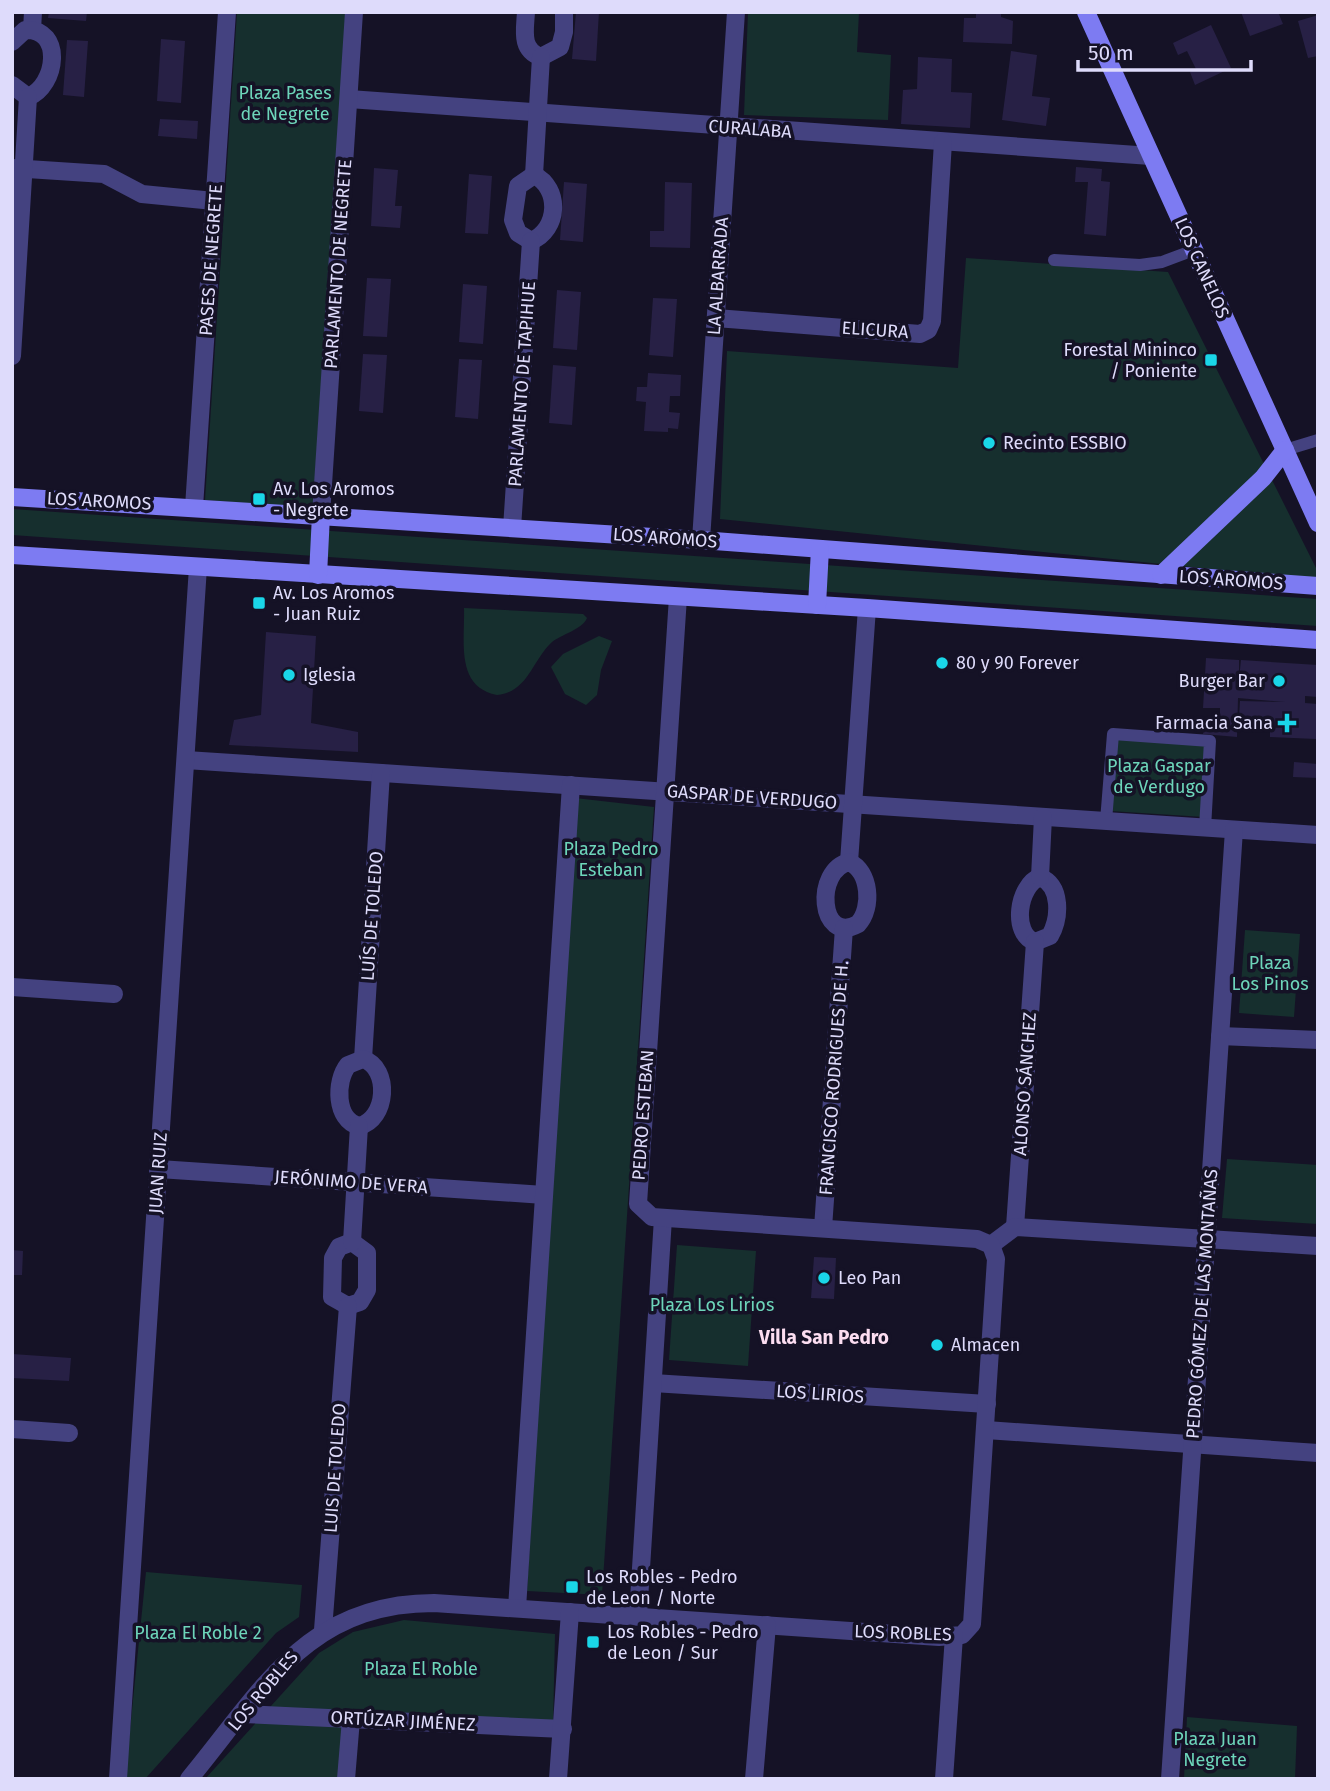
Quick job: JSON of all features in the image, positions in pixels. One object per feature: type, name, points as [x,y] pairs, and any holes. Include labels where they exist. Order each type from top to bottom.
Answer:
[{"type":"main road","name":"LOS CANELOS","points":[[1086,12],[1318,523]]},
{"type":"main road","points":[[1161,575],[1263,478],[1285,450]]},
{"type":"main road","name":"LOS AROMOS","points":[[12,497],[512,527],[1318,586]]},
{"type":"main road","points":[[318,575],[321,515]]},
{"type":"main road","points":[[817,605],[820,549]]},
{"type":"main road","points":[[12,555],[867,608],[1318,640]]},
{"type":"street","name":"PASES DE NEGRETE","points":[[194,507],[227,12]]},
{"type":"street","name":"PARLAMENTO DE NEGRETE","points":[[321,515],[354,12]]},
{"type":"street","points":[[526,12],[526,45],[531,52],[541,57]]},
{"type":"street","points":[[541,57],[560,47],[564,32],[564,12]]},
{"type":"street","name":"LA ALBARRADA","points":[[701,540],[736,12]]},
{"type":"street","points":[[12,42],[32,21],[47,38],[52,54],[47,82],[28,97],[18,168],[12,356]]},
{"type":"street","points":[[534,175],[541,57]]},
{"type":"street","points":[[12,85],[28,97]]},
{"type":"street","name":"CURALABA","points":[[349,99],[1151,156]]},
{"type":"street","name":"ELICURA","points":[[716,318],[920,334],[928,330],[932,321],[943,142]]},
{"type":"street","points":[[18,168],[104,174],[142,194],[214,201]]},
{"type":"street","points":[[534,175],[542,179],[552,191],[553,210],[549,227],[531,241],[518,233],[513,220],[518,186],[534,175]]},
{"type":"street","name":"PARLAMENTO DE TAPIHUE","points":[[512,527],[531,241]]},
{"type":"street","name":"JUAN RUIZ","points":[[118,1779],[198,567]]},
{"type":"street","name":"PEDRO ESTEBAN","points":[[663,1218],[646,1214],[638,1198],[678,597]]},
{"type":"street","points":[[849,862],[867,608]]},
{"type":"street","name":"GASPAR DE VERDUGO","points":[[186,760],[1318,835]]},
{"type":"street","name":"LUÍS DE TOLEDO","points":[[363,1059],[381,773]]},
{"type":"street","points":[[517,1608],[571,785]]},
{"type":"street","points":[[1040,877],[1043,817]]},
{"type":"street","name":"PEDRO GÓMEZ DE LAS MONTAÑAS","points":[[1170,1779],[1234,830]]},
{"type":"street","points":[[849,862],[862,870],[865,877],[865,912],[858,924],[844,928],[833,924],[828,917],[827,882],[834,869],[849,862]]},
{"type":"street","points":[[1040,877],[1047,880],[1055,892],[1055,924],[1050,936],[1035,942],[1026,938],[1022,929],[1022,894],[1027,885],[1040,877]]},
{"type":"street","name":"FRANCISCO RODRIGUES DE H.","points":[[824,1228],[844,928]]},
{"type":"street","name":"ALONSO SÁNCHEZ","points":[[1015,1227],[1035,942]]},
{"type":"street","points":[[12,987],[114,994]]},
{"type":"street","points":[[1220,1036],[1318,1040]]},
{"type":"street","points":[[363,1059],[379,1070],[381,1088],[377,1116],[359,1126],[348,1121],[341,1110],[342,1076],[348,1065],[363,1059]]},
{"type":"street","points":[[352,1242],[359,1126]]},
{"type":"street","name":"JERÓNIMO DE VERA","points":[[159,1169],[544,1195]]},
{"type":"street","points":[[638,1616],[663,1218],[977,1238],[991,1245],[1015,1227],[1318,1246]]},
{"type":"street","points":[[352,1242],[367,1253],[367,1290],[360,1302],[348,1306],[336,1302],[332,1297],[333,1258],[338,1247],[352,1242]]},
{"type":"street","name":"LOS ROBLES","points":[[189,1779],[297,1650],[323,1630],[372,1610],[413,1603],[954,1636],[968,1630],[975,1615],[996,1259],[991,1245]]},
{"type":"street","name":"LUIS DE TOLEDO","points":[[323,1630],[348,1306]]},
{"type":"street","name":"LOS LIRIOS","points":[[653,1383],[987,1404]]},
{"type":"street","points":[[12,1429],[69,1433]]},
{"type":"street","points":[[986,1430],[1318,1453]]},
{"type":"street","points":[[558,1779],[570,1612]]},
{"type":"street","points":[[754,1779],[767,1625]]},
{"type":"street","points":[[944,1779],[954,1636]]},
{"type":"street","name":"ORTÚZAR JIMÉNEZ","points":[[243,1714],[563,1729]]},
{"type":"street","points":[[346,1779],[351,1718]]},
{"type":"lane","points":[[1054,260],[1140,265],[1162,262],[1194,250]]},
{"type":"lane","points":[[1285,450],[1318,440]]},
{"type":"lane","points":[[1107,821],[1113,734],[1210,740],[1205,828]]},
{"type":"green space","name":"Plaza Pases de Negrete","points":[[237,12],[346,12],[313,508],[205,500]]},
{"type":"green space","points":[[748,12],[859,12],[857,52],[891,55],[888,120],[744,115]]},
{"type":"green space","name":"Recinto ESSBIO","points":[[966,258],[1168,272],[1318,572],[1318,580],[720,519],[727,351],[958,368]]},
{"type":"green space","points":[[12,509],[1318,599],[1318,626],[12,535]]},
{"type":"green space","points":[[464,608],[583,614],[587,618],[581,626],[551,643],[516,688],[497,695],[474,683],[468,673],[464,648]]},
{"type":"green space","points":[[599,636],[612,641],[601,670],[597,695],[586,705],[565,694],[551,667],[563,654]]},
{"type":"green space","name":"Plaza Gaspar de Verdugo","points":[[1114,736],[1209,742],[1204,817],[1110,811]]},
{"type":"green space","name":"Plaza Pedro Esteban","points":[[575,798],[654,807],[602,1595],[527,1591]]},
{"type":"green space","name":"Plaza Los Pinos","points":[[1245,930],[1300,934],[1294,1017],[1239,1013]]},
{"type":"green space","points":[[1227,1159],[1318,1165],[1318,1224],[1222,1218]]},
{"type":"green space","name":"Plaza Los Lirios","points":[[677,1245],[756,1251],[748,1366],[669,1360]]},
{"type":"green space","name":"Plaza El Roble 2","points":[[146,1572],[302,1585],[299,1617],[276,1633],[145,1779],[125,1779]]},
{"type":"green space","name":"Plaza El Roble","points":[[404,1620],[555,1634],[553,1727],[351,1712],[343,1779],[205,1779],[319,1653],[353,1632]]},
{"type":"green space","name":"Plaza Juan Negrete","points":[[1187,1717],[1297,1726],[1295,1779],[1184,1779]]},
{"type":"building","points":[[49,12],[87,12],[86,21],[48,18]]},
{"type":"building","points":[[576,12],[599,12],[596,61],[572,59]]},
{"type":"building","points":[[976,12],[1001,12],[1001,17],[1013,21],[1012,44],[963,42],[964,18],[976,18]]},
{"type":"building","points":[[1241,12],[1278,12],[1283,24],[1250,36]]},
{"type":"building","points":[[1318,15],[1318,56],[1308,58],[1298,21]]},
{"type":"building","points":[[1211,25],[1231,68],[1195,85],[1190,72],[1196,69],[1187,51],[1178,55],[1173,43]]},
{"type":"building","points":[[161,39],[185,41],[181,103],[157,101]]},
{"type":"building","points":[[67,40],[88,41],[84,97],[63,95]]},
{"type":"building","points":[[1011,51],[1037,55],[1032,96],[1050,98],[1046,126],[1002,120]]},
{"type":"building","points":[[918,57],[952,59],[951,92],[972,93],[970,128],[901,124],[903,90],[917,89]]},
{"type":"building","points":[[160,119],[198,121],[197,139],[158,136]]},
{"type":"building","points":[[1076,167],[1102,169],[1101,181],[1110,182],[1106,236],[1084,234],[1088,182],[1075,182]]},
{"type":"building","points":[[374,168],[398,170],[395,206],[402,206],[400,228],[371,226]]},
{"type":"building","points":[[469,174],[492,176],[488,234],[465,233]]},
{"type":"building","points":[[564,182],[587,184],[583,242],[560,240]]},
{"type":"building","points":[[665,182],[692,183],[690,248],[650,247],[650,231],[664,231]]},
{"type":"building","points":[[367,278],[391,279],[387,337],[363,336]]},
{"type":"building","points":[[463,284],[487,286],[483,344],[459,342]]},
{"type":"building","points":[[557,290],[581,292],[577,350],[553,348]]},
{"type":"building","points":[[653,298],[677,299],[673,357],[649,355]]},
{"type":"building","points":[[363,354],[387,355],[383,413],[359,411]]},
{"type":"building","points":[[459,359],[482,360],[478,419],[455,417]]},
{"type":"building","points":[[553,365],[576,367],[572,425],[549,423]]},
{"type":"building","points":[[648,373],[681,375],[680,396],[670,396],[669,412],[680,413],[678,429],[668,428],[668,432],[644,431],[646,402],[636,401],[637,387],[647,387]]},
{"type":"building","name":"Iglesia","points":[[266,632],[316,636],[311,723],[358,732],[358,752],[229,745],[234,720],[261,715]]},
{"type":"building","points":[[1206,658],[1239,660],[1239,679],[1241,660],[1318,665],[1318,697],[1305,696],[1305,703],[1318,704],[1316,739],[1270,737],[1270,728],[1256,727],[1256,718],[1239,717],[1240,701],[1285,702],[1238,698],[1237,737],[1203,734],[1205,720],[1220,721],[1220,708],[1203,708]]},
{"type":"building","points":[[1294,762],[1318,764],[1318,778],[1293,777]]},
{"type":"building","points":[[12,1250],[23,1251],[22,1275],[12,1275]]},
{"type":"building","name":"Leo Pan","points":[[814,1257],[836,1258],[834,1299],[811,1298]]},
{"type":"building","points":[[12,1354],[71,1358],[69,1381],[12,1378]]},
{"type":"place","name":"Forestal Mininco / Poniente","points":[[1211,360]]},
{"type":"place","name":"Recinto ESSBIO","points":[[989,443]]},
{"type":"place","name":"Av. Los Aromos - Negrete","points":[[259,499]]},
{"type":"place","name":"Av. Los Aromos - Juan Ruiz","points":[[259,603]]},
{"type":"place","name":"80 y 90 Forever","points":[[942,663]]},
{"type":"place","name":"Iglesia","points":[[289,675]]},
{"type":"place","name":"Burger Bar","points":[[1279,681]]},
{"type":"place","name":"Farmacia Sana","points":[[1287,723]]},
{"type":"place","name":"Leo Pan","points":[[824,1278]]},
{"type":"place","name":"Almacen","points":[[937,1345]]},
{"type":"place","name":"Los Robles - Pedro de Leon / Norte","points":[[572,1587]]},
{"type":"place","name":"Los Robles - Pedro de Leon / Sur","points":[[593,1642]]},
{"type":"district","name":"Villa San Pedro","points":[[824,1337]]}]
